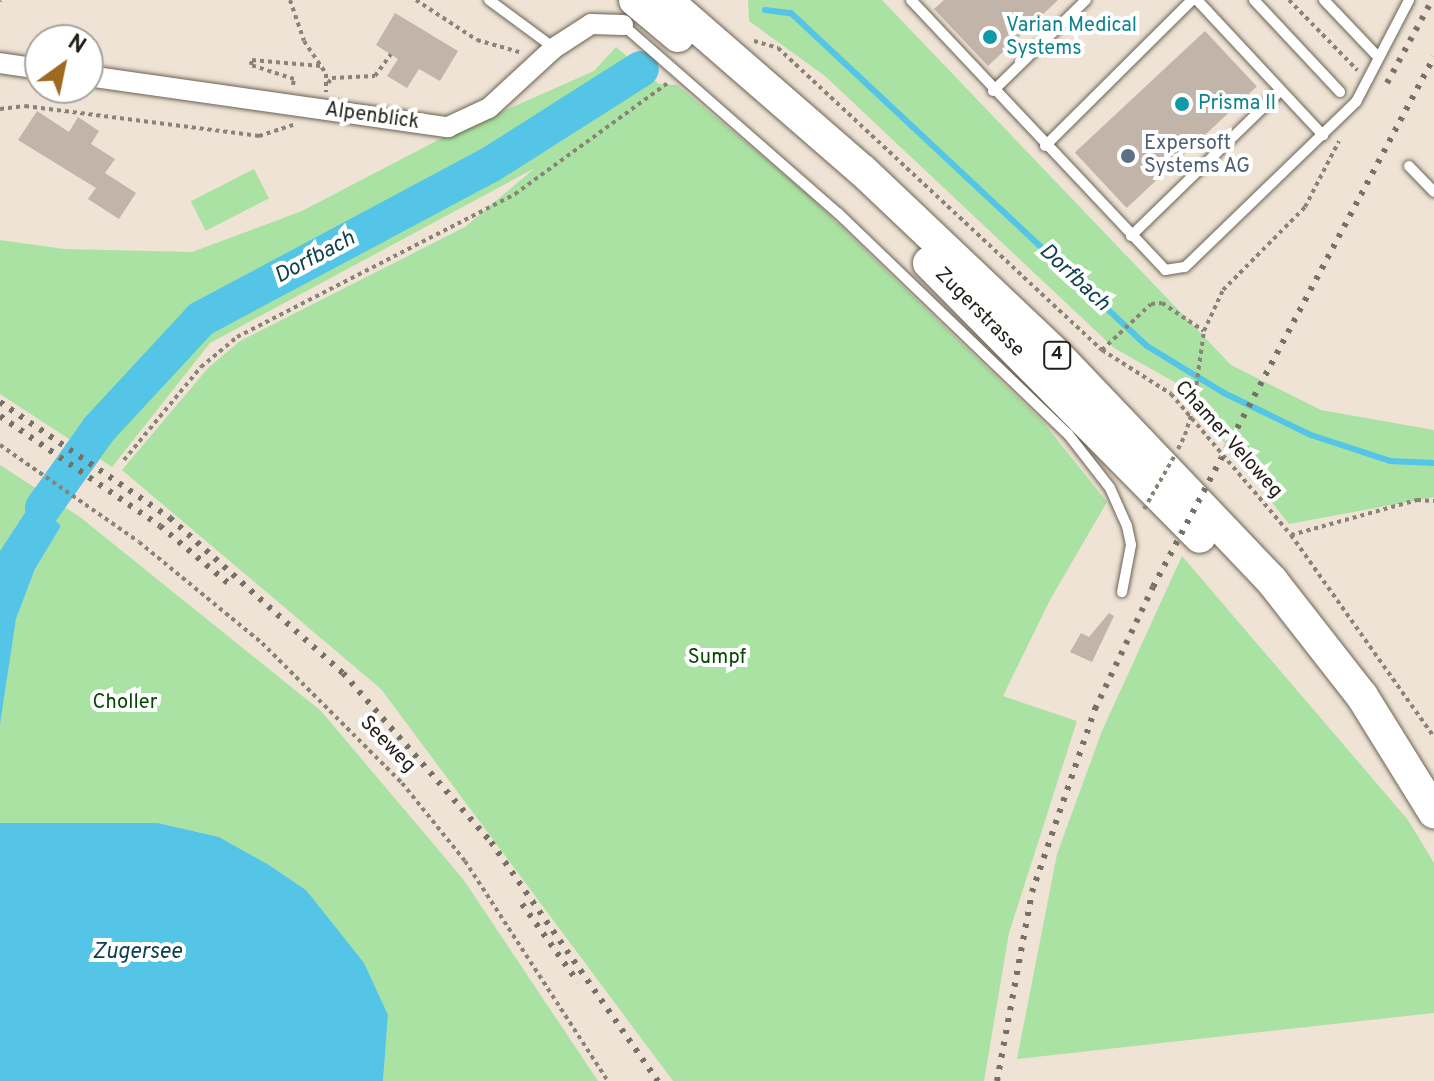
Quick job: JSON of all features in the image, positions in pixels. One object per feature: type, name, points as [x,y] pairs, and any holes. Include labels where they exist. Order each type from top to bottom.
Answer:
[{"type":"main road","name":"Zugerstrasse","points":[[666,0],[863,171],[1055,353],[1272,581],[1362,696],[1396,757],[1434,812]]},
{"type":"main road","name":"Zugerstrasse","points":[[629,12],[853,185],[1256,594],[1396,757]]},
{"type":"street","name":"Alpenblick","points":[[104,78],[334,112],[382,114],[448,127],[489,108],[550,54],[591,24],[629,12]]},
{"type":"street","points":[[0,63],[24,67]]},
{"type":"lane","points":[[489,0],[550,54]]},
{"type":"lane","points":[[911,0],[993,91],[1165,270],[1185,267],[1356,102],[1409,0]]},
{"type":"lane","points":[[993,91],[1086,0]]},
{"type":"lane","points":[[1045,146],[1194,0],[1323,135]]},
{"type":"lane","points":[[1254,0],[1340,92]]},
{"type":"lane","points":[[1324,0],[1378,57]]},
{"type":"lane","name":"Zugerstrasse","points":[[629,12],[682,71],[838,213],[1068,434],[1110,488],[1127,526],[1130,556],[1122,592]]},
{"type":"lane","points":[[1131,236],[1280,91]]},
{"type":"lane","points":[[1409,166],[1434,192]]},
{"type":"path","points":[[290,0],[304,41],[321,66],[327,85],[332,78],[375,76],[391,54]]},
{"type":"path","points":[[416,0],[477,40],[550,54]]},
{"type":"path","points":[[1289,0],[1366,80]]},
{"type":"path","name":"Chamer Veloweg","points":[[742,38],[778,48],[1102,350],[1171,394],[1291,535],[1434,737]]},
{"type":"path","points":[[289,106],[294,79],[251,65],[252,60],[321,66]]},
{"type":"path","points":[[124,460],[201,367],[237,337],[515,194],[682,71]]},
{"type":"path","points":[[1185,435],[1193,409],[1204,331],[1223,290],[1305,207],[1356,102]]},
{"type":"path","points":[[0,109],[25,106],[259,136],[334,112]]},
{"type":"path","points":[[1102,350],[1151,304],[1162,303],[1204,331]]},
{"type":"path","name":"Seeweg","points":[[0,445],[73,496],[262,643],[402,783],[465,861],[608,1081]]},
{"type":"path","points":[[1144,509],[1175,455]]},
{"type":"path","points":[[1291,535],[1417,500],[1434,501]]},
{"type":"green space","points":[[748,0],[882,0],[1231,365],[1321,410],[1434,430],[1434,497],[1289,524],[1178,384],[1114,348],[825,76],[749,21]]},
{"type":"green space","name":"Sumpf","points":[[616,47],[659,84],[677,85],[806,193],[1043,422],[1107,502],[1050,600],[1003,696],[1077,721],[1009,933],[984,1081],[673,1081],[381,689],[122,470],[208,368],[240,341],[465,227],[535,168],[210,343],[112,467],[0,394],[0,240],[64,249],[192,252],[302,211],[440,139],[594,71]]},
{"type":"green space","points":[[254,169],[269,198],[206,231],[191,201]]},
{"type":"green space","name":"Choller","points":[[0,465],[80,517],[321,711],[463,879],[598,1081],[383,1081],[388,1015],[306,890],[269,865],[219,837],[158,823],[0,823],[0,716],[16,619],[35,569],[61,526],[30,505],[0,551]]},
{"type":"green space","points":[[1182,556],[1408,820],[1434,863],[1434,1013],[1017,1059],[1057,854],[1102,731]]},
{"type":"water","points":[[30,505],[43,508],[61,526],[35,569],[16,619],[0,724],[0,551]]},
{"type":"water","name":"Zugersee","points":[[0,823],[158,823],[219,837],[269,865],[306,890],[364,963],[388,1015],[383,1081],[0,1081]]},
{"type":"building","name":"Varian Medical Systems","points":[[944,0],[1058,0],[988,66],[934,9]]},
{"type":"building","points":[[395,13],[458,51],[440,81],[419,69],[407,88],[387,76],[398,59],[376,45]]},
{"type":"building","name":"Prisma II","points":[[1205,31],[1257,87],[1127,208],[1075,152]]},
{"type":"building","points":[[37,111],[69,132],[78,117],[99,131],[91,144],[115,159],[105,173],[136,193],[119,219],[88,199],[96,188],[18,140]]},
{"type":"building","points":[[1109,613],[1114,616],[1092,662],[1070,652],[1081,633],[1089,637]]},
{"type":"waterway","name":"Dorfbach","points":[[765,10],[791,13],[1147,346],[1224,393],[1311,435],[1390,461],[1434,463]]},
{"type":"waterway","name":"Dorfbach","points":[[43,508],[99,429],[201,319],[488,166],[641,69]]},
{"type":"railway","points":[[1387,83],[1432,0]]},
{"type":"railway","points":[[997,1081],[1032,892],[1095,709],[1153,587],[1434,57]]},
{"type":"railway","points":[[0,402],[170,518],[343,673],[491,842],[658,1081]]},
{"type":"railway","points":[[0,416],[160,526],[229,584]]},
{"type":"railway","points":[[522,904],[578,982]]},
{"type":"place","name":"Varian Medical Systems","points":[[990,37]]},
{"type":"place","name":"Prisma II","points":[[1182,104]]},
{"type":"place","name":"Expersoft Systems AG","points":[[1128,156]]}]
